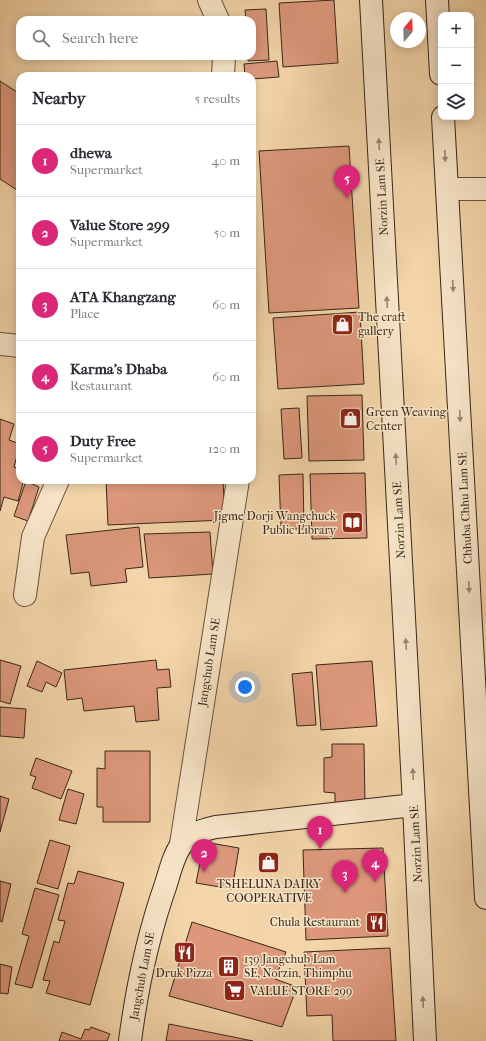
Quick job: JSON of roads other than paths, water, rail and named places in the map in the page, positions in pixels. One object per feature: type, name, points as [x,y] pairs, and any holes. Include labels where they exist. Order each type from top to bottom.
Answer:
[{"type":"main road","points":[[209,0],[216,16]]},
{"type":"main road","name":"Norzin Lam SE","points":[[371,0],[425,1041]]},
{"type":"main road","points":[[437,0],[440,48]]},
{"type":"main road","points":[[223,72],[224,60]]},
{"type":"main road","name":"Chhuba Chhu Lam SE","points":[[443,120],[482,763],[486,898]]},
{"type":"main road","points":[[447,189],[486,189]]},
{"type":"main road","points":[[0,344],[16,346]]},
{"type":"main road","points":[[25,595],[33,537],[56,484]]},
{"type":"main road","name":"Jangchub Lam SE","points":[[130,1041],[135,999],[153,922],[171,868],[187,840],[237,484]]},
{"type":"main road","points":[[187,840],[203,830],[216,827],[414,806]]},
{"type":"place","name":"Duty Free","points":[[347,198]]},
{"type":"place","name":"The craft gallery","points":[[342,324]]},
{"type":"place","name":"Green Weaving Center","points":[[351,419]]},
{"type":"place","name":"Jigme Dorji Wangchuck Public Library","points":[[352,523]]},
{"type":"place","name":"dhewa","points":[[320,849]]},
{"type":"place","name":"TSHELUNA DAIRY COOPERATIVE","points":[[269,863]]},
{"type":"place","name":"Value Store 299","points":[[204,872]]},
{"type":"place","name":"Karma’s Dhaba","points":[[375,882]]},
{"type":"place","name":"ATA Khangzang","points":[[345,893]]},
{"type":"place","name":"Chula Restaurant","points":[[376,922]]},
{"type":"place","name":"Druk Pizza","points":[[184,952]]},
{"type":"place","name":"139 Jangchub Lam SE, Norzin, Thimphu","points":[[229,966]]},
{"type":"place","name":"VALUE STORE 299","points":[[235,991]]}]
